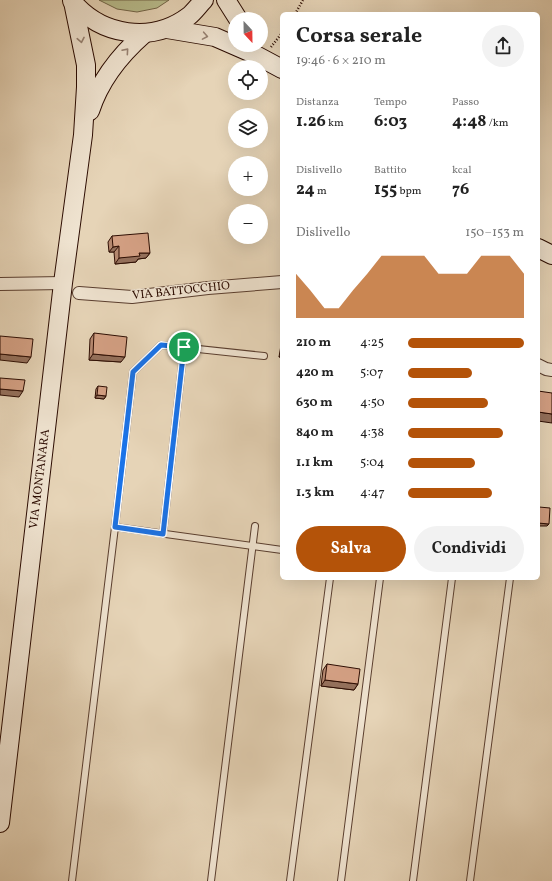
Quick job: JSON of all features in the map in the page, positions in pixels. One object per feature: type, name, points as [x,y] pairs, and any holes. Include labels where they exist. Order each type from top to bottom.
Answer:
[{"type":"main road","name":"VIA MONTANARA","points":[[73,1],[93,20],[117,31],[144,34],[167,29],[189,16],[204,0]]},
{"type":"main road","points":[[226,0],[234,12]]},
{"type":"main road","name":"VIA MONTANARA","points":[[0,823],[62,283],[83,135],[86,65],[73,1]]},
{"type":"main road","points":[[167,29],[215,37],[254,54],[280,68]]},
{"type":"main road","name":"VIA MONTANARA","points":[[83,135],[98,91],[111,68],[130,46],[144,34]]},
{"type":"main road","points":[[267,52],[280,64]]},
{"type":"main road","points":[[540,249],[552,255]]},
{"type":"street","name":"VIA BATTOCCHIO","points":[[79,293],[132,297],[208,288],[280,282]]},
{"type":"street","points":[[0,284],[62,283]]},
{"type":"street","points":[[540,366],[552,370]]},
{"type":"lane","points":[[72,881],[133,372],[161,345],[264,356]]},
{"type":"lane","points":[[163,534],[184,347]]},
{"type":"lane","points":[[211,881],[255,526]]},
{"type":"lane","points":[[115,527],[280,550]]},
{"type":"lane","points":[[290,881],[330,580]]},
{"type":"lane","points":[[341,881],[380,580]]},
{"type":"lane","points":[[413,881],[452,580]]},
{"type":"lane","points":[[470,881],[510,580]]},
{"type":"path","points":[[296,12],[303,0]]},
{"type":"path","points":[[268,44],[280,35]]},
{"type":"green space","points":[[99,0],[169,0],[157,8],[137,12],[117,9]]},
{"type":"building","points":[[148,233],[150,253],[139,253],[140,256],[119,258],[119,246],[113,247],[112,236]]},
{"type":"building","points":[[94,333],[127,337],[125,357],[93,354]]},
{"type":"building","points":[[0,336],[33,339],[31,357],[0,354]]},
{"type":"building","points":[[0,378],[25,380],[23,391],[0,389]]},
{"type":"building","points":[[98,386],[107,387],[106,396],[97,395]]},
{"type":"building","points":[[540,391],[552,393],[552,414],[540,412]]},
{"type":"building","points":[[540,507],[550,508],[549,524],[540,523]]},
{"type":"building","points":[[327,664],[360,669],[358,684],[325,680]]},
{"type":"route","points":[[161,345],[184,347],[163,534],[115,527],[133,372],[161,345]]}]
